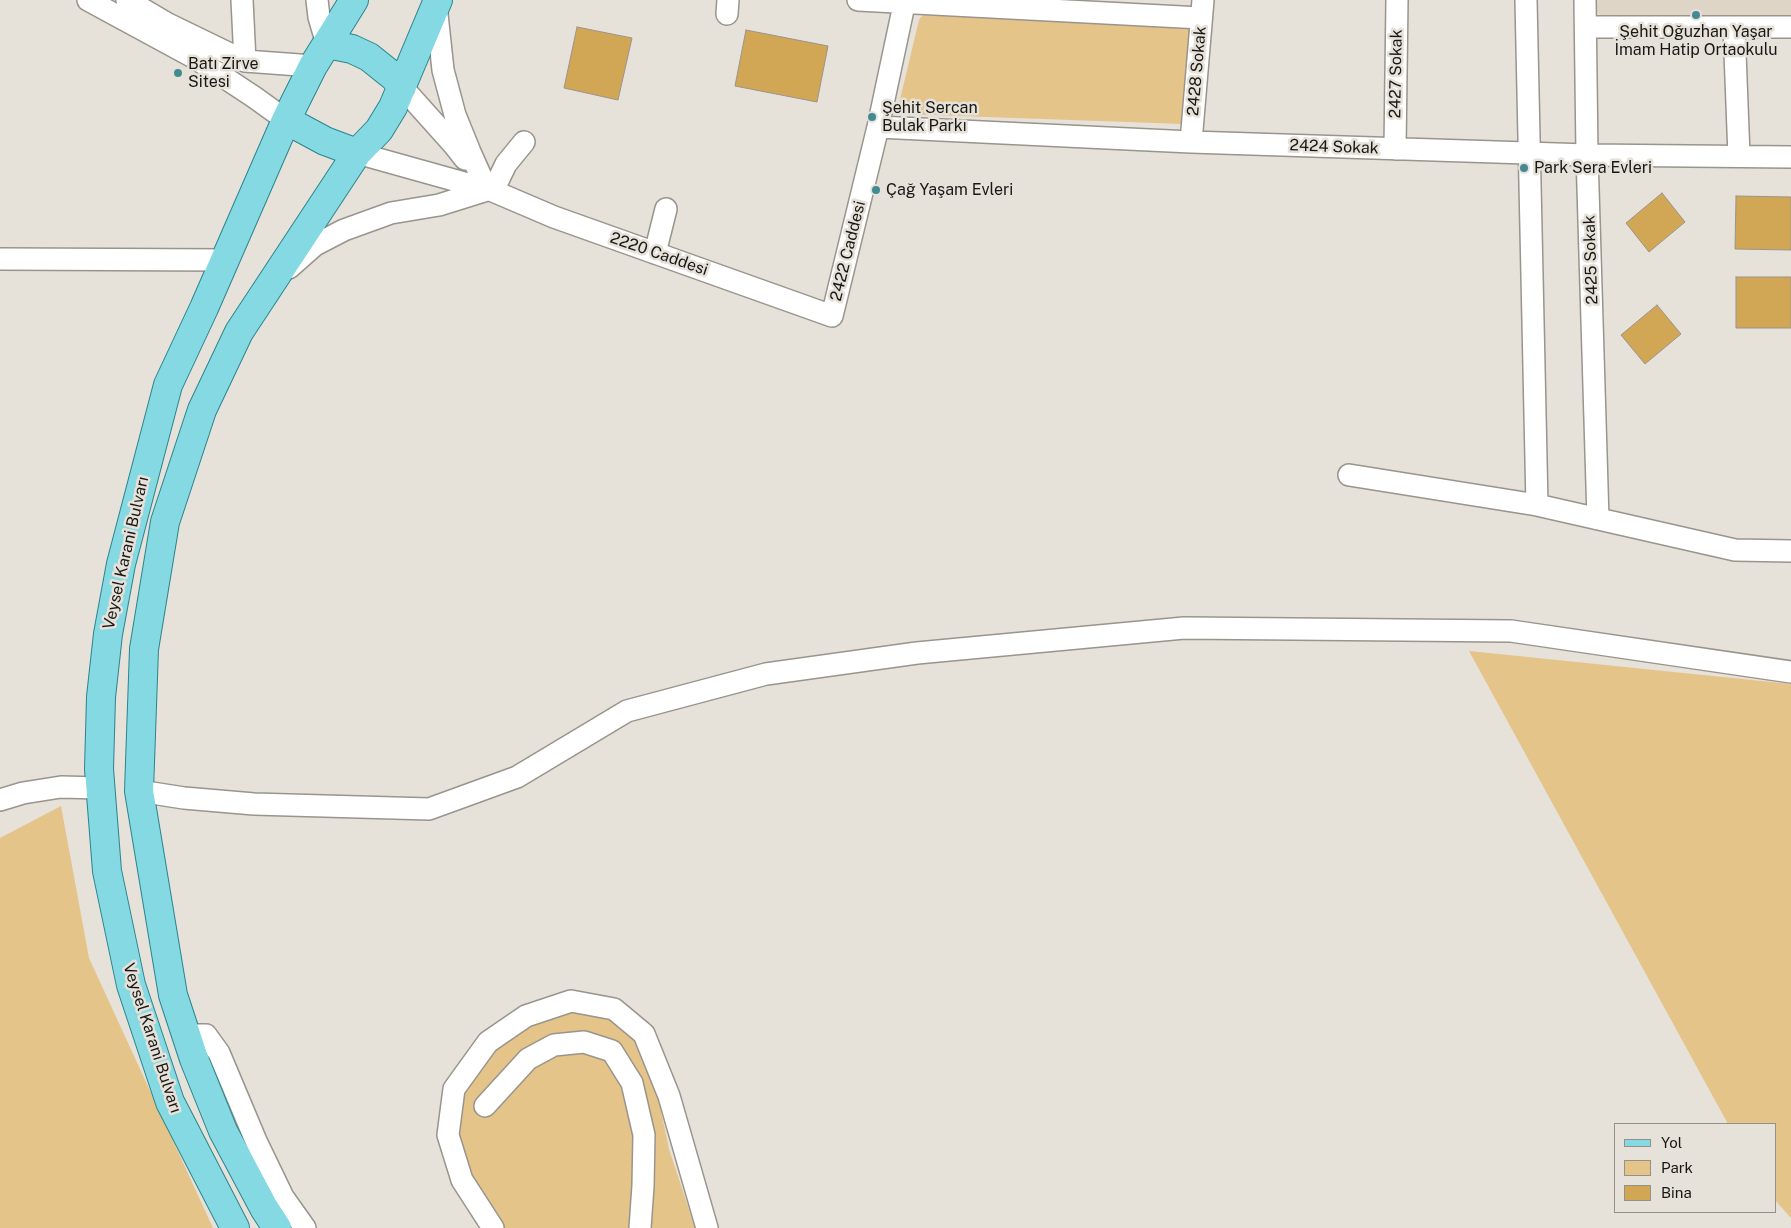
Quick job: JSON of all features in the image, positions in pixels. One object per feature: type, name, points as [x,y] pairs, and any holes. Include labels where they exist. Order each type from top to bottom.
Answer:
[{"type":"main road","name":"Veysel Karani Bulvarı","points":[[235,1228],[170,1102],[131,984],[106,871],[99,769],[100,697],[108,634],[121,564],[168,386],[286,120],[320,55],[354,0]]},
{"type":"main road","name":"Veysel Karani Bulvarı","points":[[277,1228],[222,1131],[194,1060],[173,995],[139,791],[144,649],[165,522],[202,410],[239,332],[358,153],[379,130],[393,107],[437,2]]},
{"type":"main road","points":[[320,55],[352,49],[370,57],[394,77],[402,87]]},
{"type":"main road","points":[[286,120],[325,141],[358,153]]},
{"type":"street","points":[[88,0],[195,58],[254,96],[286,120]]},
{"type":"street","points":[[127,0],[168,24],[245,60],[320,55],[318,0]]},
{"type":"street","points":[[242,0],[245,60]]},
{"type":"street","points":[[858,0],[1202,9]]},
{"type":"street","name":"2427 Sokak","points":[[1395,149],[1397,0]]},
{"type":"street","points":[[1526,0],[1537,505]]},
{"type":"street","name":"2425 Sokak","points":[[1585,0],[1587,155],[1598,519]]},
{"type":"street","name":"2422 Caddesi","points":[[832,316],[878,127],[905,1]]},
{"type":"street","points":[[437,2],[443,70],[455,115],[470,152],[490,190]]},
{"type":"street","name":"2428 Sokak","points":[[1191,142],[1202,9]]},
{"type":"street","points":[[1586,26],[1791,27]]},
{"type":"street","points":[[1734,27],[1739,156]]},
{"type":"street","points":[[402,87],[454,145],[490,190]]},
{"type":"street","name":"2424 Sokak","points":[[878,127],[1191,142],[1395,149],[1587,155],[1791,157]]},
{"type":"street","points":[[273,283],[315,245],[344,230],[391,212],[439,205],[490,190],[506,164],[524,142]]},
{"type":"street","name":"2220 Caddesi","points":[[358,153],[490,190],[554,217],[832,316]]},
{"type":"street","points":[[655,253],[666,209]]},
{"type":"street","points":[[0,259],[225,260]]},
{"type":"street","points":[[1349,474],[1537,505],[1735,550],[1791,551]]},
{"type":"street","points":[[139,791],[184,798],[254,804],[429,809],[517,778],[627,711],[766,674],[917,653],[1184,628],[1511,631],[1791,672]]},
{"type":"street","points":[[0,800],[23,793],[61,787],[100,788]]},
{"type":"street","points":[[493,1228],[462,1180],[448,1135],[454,1090],[488,1042],[526,1016],[571,1001],[614,1009],[644,1034],[669,1096],[707,1228]]},
{"type":"street","points":[[186,1036],[206,1034],[219,1054],[252,1133],[283,1197],[305,1228]]},
{"type":"street","points":[[485,1106],[528,1059],[554,1045],[584,1042],[612,1051],[632,1083],[644,1135],[640,1228]]},
{"type":"shaded area","name":"Şehit Oğuzhan Yaşar İmam Hatip Ortaokulu","points":[[1595,0],[1791,0],[1791,20],[1605,20],[1595,10]]},
{"type":"green space","points":[[924,15],[1191,27],[1183,124],[902,114],[898,108],[919,20]]},
{"type":"green space","points":[[1469,651],[1791,684],[1791,1218],[1776,1201],[1776,1123],[1727,1123]]},
{"type":"green space","points":[[61,806],[89,958],[213,1228],[0,1228],[0,838]]},
{"type":"green space","points":[[563,1011],[599,1011],[635,1035],[653,1073],[669,1149],[695,1228],[502,1228],[469,1177],[456,1130],[461,1090],[492,1047],[532,1020]]},
{"type":"building","points":[[577,27],[632,38],[618,100],[564,88]]},
{"type":"building","points":[[746,30],[828,46],[817,102],[735,86]]},
{"type":"building","points":[[1662,193],[1685,222],[1649,252],[1626,223]]},
{"type":"building","points":[[1736,196],[1791,197],[1791,250],[1735,249]]},
{"type":"building","points":[[1736,277],[1791,277],[1791,328],[1736,328]]},
{"type":"building","points":[[1657,305],[1681,334],[1645,364],[1621,335]]},
{"type":"place","name":"Şehit Oğuzhan Yaşar İmam Hatip Ortaokulu","points":[[1696,15]]},
{"type":"place","name":"Batı Zirve Sitesi","points":[[178,73]]},
{"type":"place","name":"Şehit Sercan Bulak Parkı","points":[[872,117]]},
{"type":"place","name":"Park Sera Evleri","points":[[1524,168]]},
{"type":"place","name":"Çağ Yaşam Evleri","points":[[876,190]]}]
